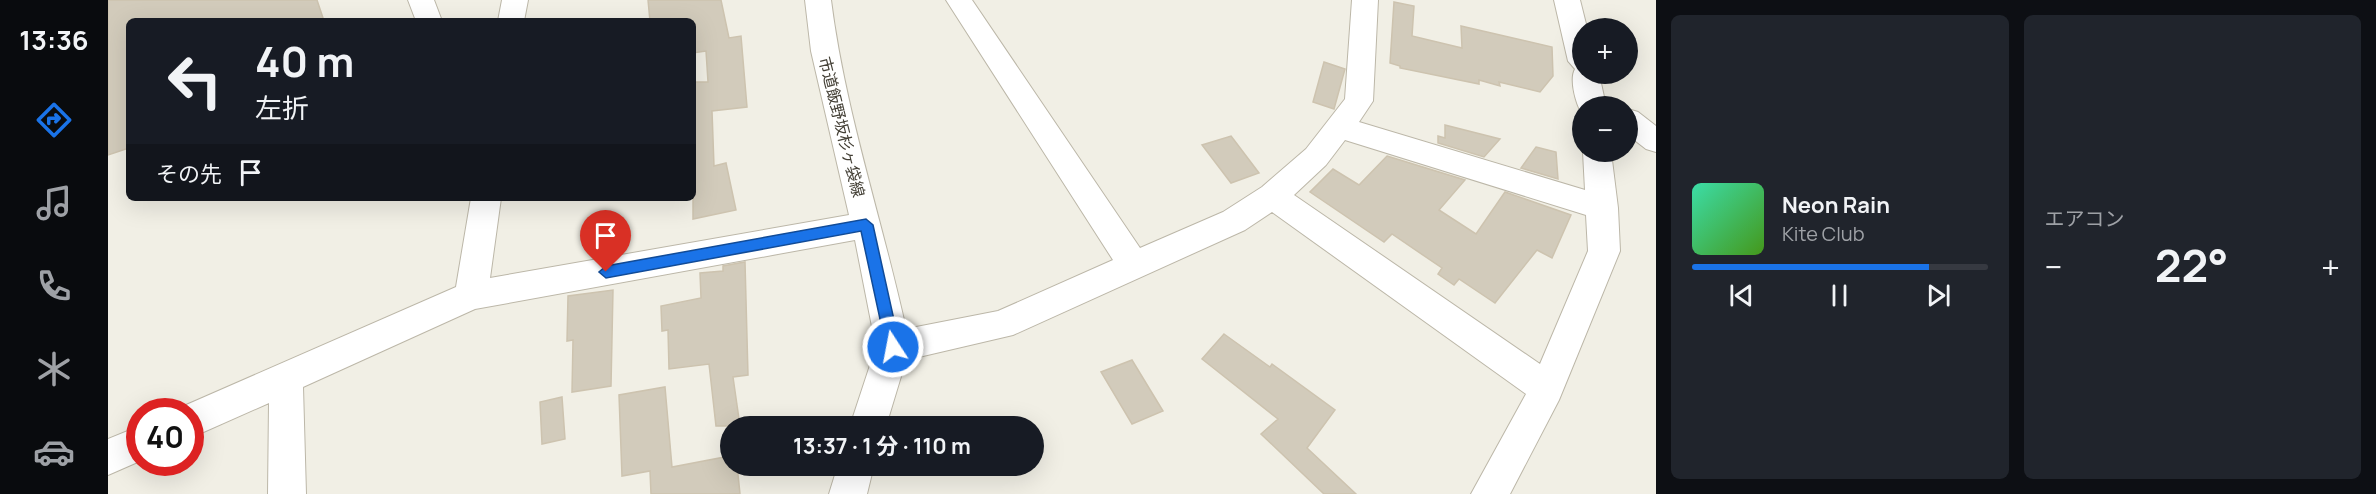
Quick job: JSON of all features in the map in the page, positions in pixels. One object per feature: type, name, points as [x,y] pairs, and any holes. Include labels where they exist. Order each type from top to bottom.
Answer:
[{"type":"street","points":[[421,0],[428,18]]},
{"type":"street","points":[[512,18],[515,0]]},
{"type":"street","name":"市道飯野坂杉ヶ袋線","points":[[818,0],[824,51],[893,347]]},
{"type":"street","points":[[958,0],[1135,267]]},
{"type":"street","points":[[871,416],[893,347],[1001,325],[1234,221],[1274,196],[1316,157],[1359,101],[1365,0]]},
{"type":"street","points":[[1567,0],[1572,20]]},
{"type":"street","points":[[1339,127],[1603,208]]},
{"type":"street","points":[[1638,128],[1656,141]]},
{"type":"street","points":[[1490,494],[1547,388],[1604,251],[1603,208],[1598,162]]},
{"type":"street","points":[[1274,196],[1547,388]]},
{"type":"street","points":[[471,296],[486,201]]},
{"type":"street","points":[[204,415],[471,296],[866,225]]},
{"type":"street","points":[[286,380],[287,494]]},
{"type":"street","points":[[108,457],[126,449]]},
{"type":"street","points":[[848,494],[853,476]]},
{"type":"building","points":[[108,0],[317,0],[323,18],[126,18],[126,149],[108,155]]},
{"type":"building","points":[[648,0],[721,0],[729,38],[741,36],[747,107],[712,111],[714,166],[726,163],[736,210],[693,219],[693,201],[696,201],[696,82],[708,82],[706,51],[696,53],[696,18],[650,18]]},
{"type":"building","points":[[1394,2],[1414,6],[1412,36],[1462,48],[1461,26],[1552,47],[1553,76],[1540,92],[1499,82],[1500,86],[1479,80],[1479,84],[1400,68],[1390,63]]},
{"type":"building","points":[[1324,62],[1345,69],[1334,109],[1313,102]]},
{"type":"building","points":[[1445,125],[1500,139],[1484,157],[1438,143],[1438,136],[1445,138]]},
{"type":"building","points":[[1231,136],[1259,173],[1231,183],[1202,145]]},
{"type":"building","points":[[1536,147],[1556,152],[1558,179],[1521,168]]},
{"type":"building","points":[[1387,156],[1465,180],[1439,210],[1476,234],[1505,192],[1571,215],[1552,258],[1537,250],[1495,303],[1459,279],[1454,285],[1438,274],[1442,268],[1392,234],[1384,242],[1310,192],[1333,169],[1359,185]]},
{"type":"building","points":[[745,262],[748,375],[733,377],[739,416],[720,416],[720,426],[716,426],[709,364],[669,369],[668,330],[662,331],[661,306],[701,298],[700,273],[723,271],[723,266]]},
{"type":"building","points":[[613,290],[611,386],[572,392],[573,340],[567,341],[568,296]]},
{"type":"building","points":[[1224,334],[1270,367],[1272,364],[1335,410],[1307,448],[1356,494],[1324,494],[1261,434],[1278,419],[1202,359]]},
{"type":"building","points":[[1132,360],[1163,411],[1132,424],[1101,372]]},
{"type":"building","points":[[665,387],[672,467],[720,458],[720,476],[738,476],[740,494],[651,494],[650,471],[622,476],[619,395]]},
{"type":"building","points":[[562,397],[565,439],[542,444],[540,402]]},
{"type":"route","points":[[606,272],[866,225],[893,347]]}]
